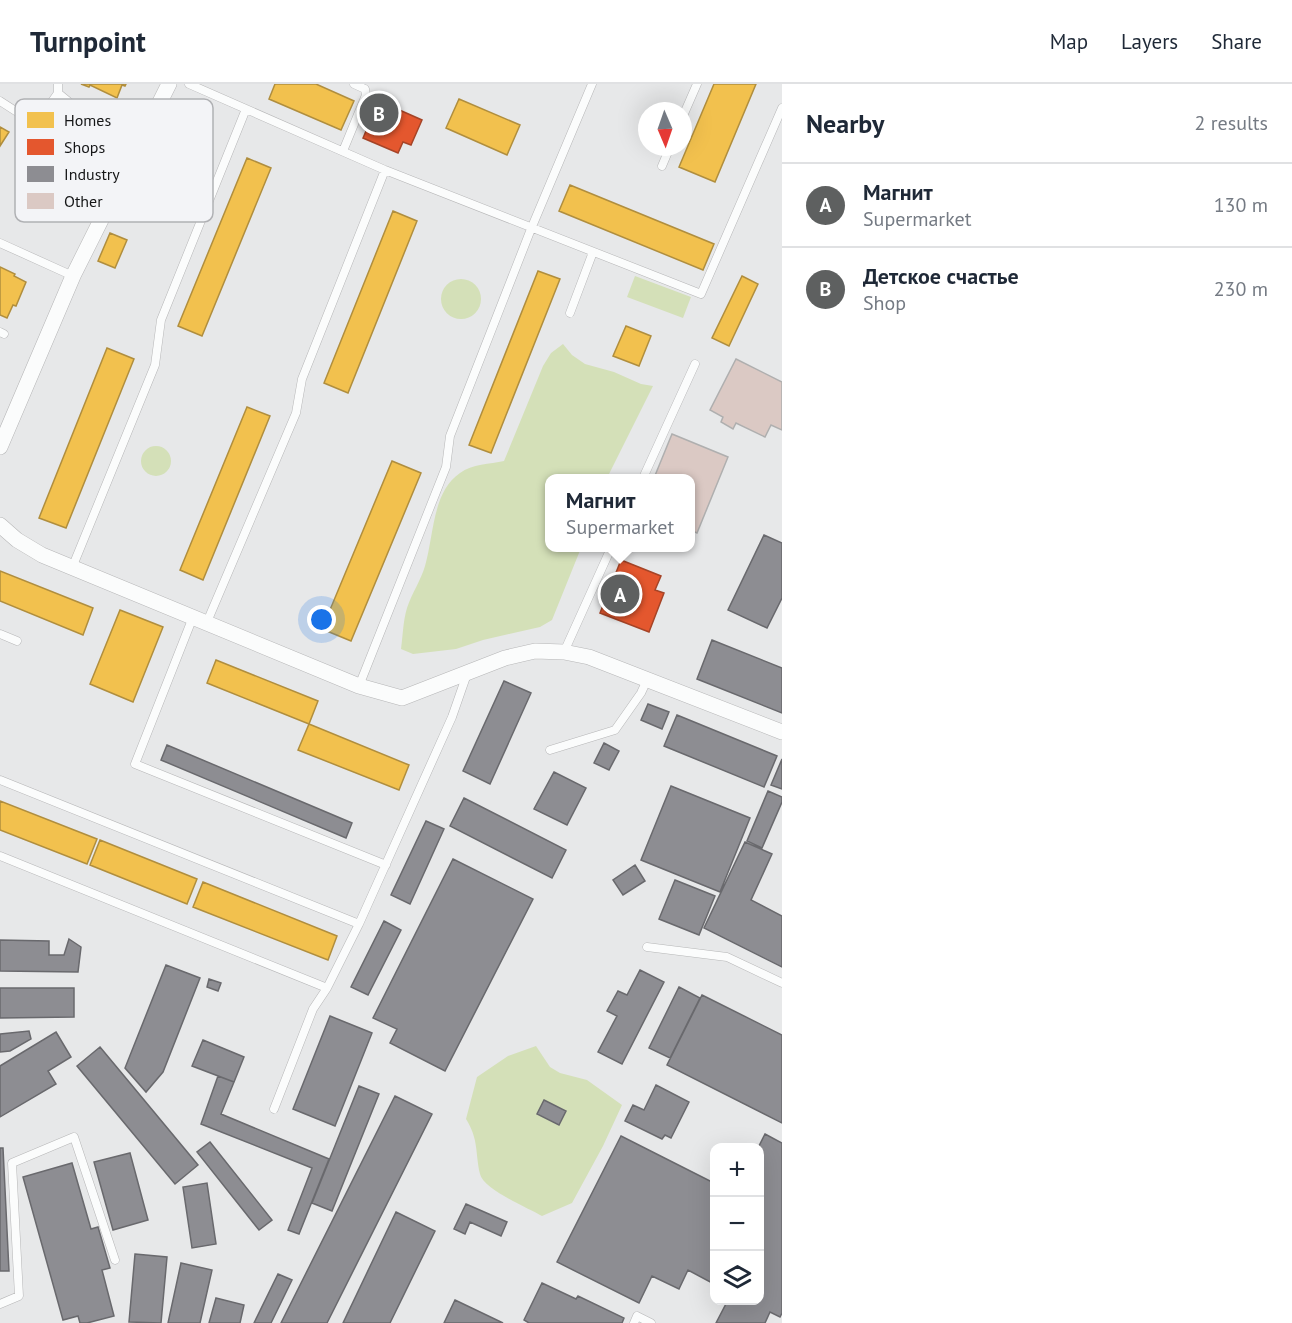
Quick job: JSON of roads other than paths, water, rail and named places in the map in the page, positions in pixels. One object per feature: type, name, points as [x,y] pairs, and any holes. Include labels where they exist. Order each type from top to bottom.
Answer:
[{"type":"street","points":[[162,99],[169,84]]},
{"type":"street","points":[[0,447],[73,276],[100,222]]},
{"type":"street","points":[[0,525],[28,548],[72,568],[358,686],[402,698],[505,657],[535,651],[564,652],[589,657],[782,732]]},
{"type":"lane","points":[[189,84],[385,170],[701,294],[782,108]]},
{"type":"lane","points":[[343,151],[366,96],[365,89],[354,84]]},
{"type":"lane","points":[[358,686],[446,467],[450,436],[531,229],[592,84]]},
{"type":"lane","points":[[689,102],[697,84]]},
{"type":"lane","points":[[58,88],[69,99]]},
{"type":"lane","points":[[0,101],[15,111]]},
{"type":"lane","points":[[213,191],[246,109]]},
{"type":"lane","points":[[662,166],[666,156]]},
{"type":"lane","points":[[385,170],[302,379],[296,413],[135,764],[386,865]]},
{"type":"lane","points":[[72,568],[155,365],[161,320],[200,222]]},
{"type":"lane","points":[[0,243],[73,276]]},
{"type":"lane","points":[[570,313],[593,252]]},
{"type":"lane","points":[[645,474],[695,364]]},
{"type":"lane","points":[[564,652],[609,552]]},
{"type":"lane","points":[[0,634],[17,641]]},
{"type":"lane","points":[[274,1109],[313,1009],[327,988],[359,924],[452,717],[468,673]]},
{"type":"lane","points":[[550,750],[615,730],[641,693],[647,680]]},
{"type":"lane","points":[[0,780],[359,924]]},
{"type":"lane","points":[[0,856],[327,988]]},
{"type":"lane","points":[[647,947],[727,957],[782,983]]},
{"type":"lane","points":[[0,1304],[19,1296],[12,1163],[74,1137],[115,1260]]},
{"type":"lane","points":[[634,1323],[637,1316],[651,1323]]},
{"type":"place","name":"Детское счастье","points":[[379,113]]},
{"type":"place","name":"Магнит","points":[[620,594]]}]
